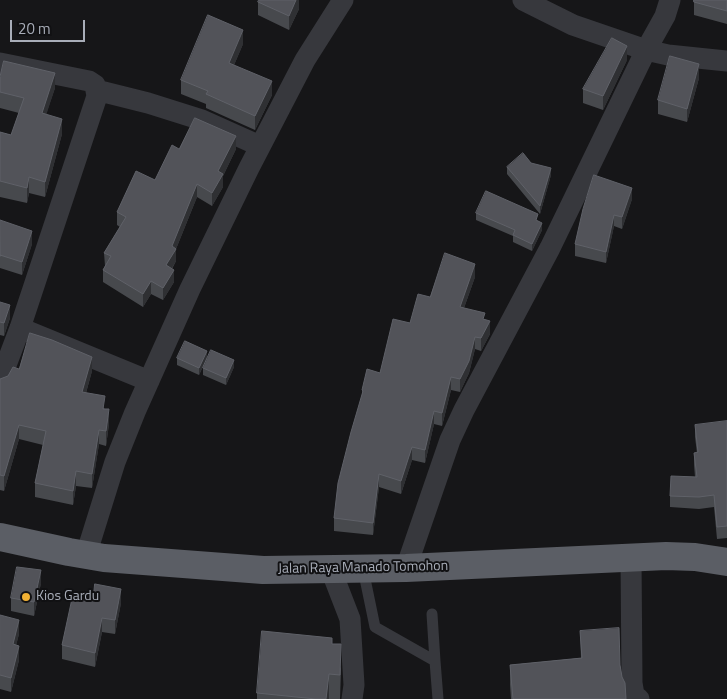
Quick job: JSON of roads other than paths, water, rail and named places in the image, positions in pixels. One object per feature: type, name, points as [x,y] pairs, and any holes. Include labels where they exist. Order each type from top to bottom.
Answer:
[{"type":"highway","name":"Jalan Raya Manado Tomohon","points":[[0,537],[86,555],[263,570],[406,568],[631,557],[695,557],[727,562]]},
{"type":"street","points":[[86,555],[114,462],[190,289],[260,146],[305,60],[343,0]]},
{"type":"street","points":[[523,0],[573,25],[646,50],[668,56],[727,61]]},
{"type":"street","points":[[406,568],[448,448],[464,410],[554,240],[646,50],[665,16],[670,0]]},
{"type":"street","points":[[0,63],[89,81],[95,85],[96,90],[95,102],[20,328],[0,381]]},
{"type":"street","points":[[96,90],[148,103],[202,120],[260,146]]},
{"type":"street","points":[[20,328],[148,381]]},
{"type":"street","points":[[631,557],[632,683],[634,695],[639,699]]},
{"type":"street","points":[[332,570],[350,619],[354,685],[352,699]]},
{"type":"lane","points":[[363,569],[375,627],[435,662]]},
{"type":"lane","points":[[432,614],[438,699]]},
{"type":"place","name":"Kios Gardu","points":[[26,597]]}]
